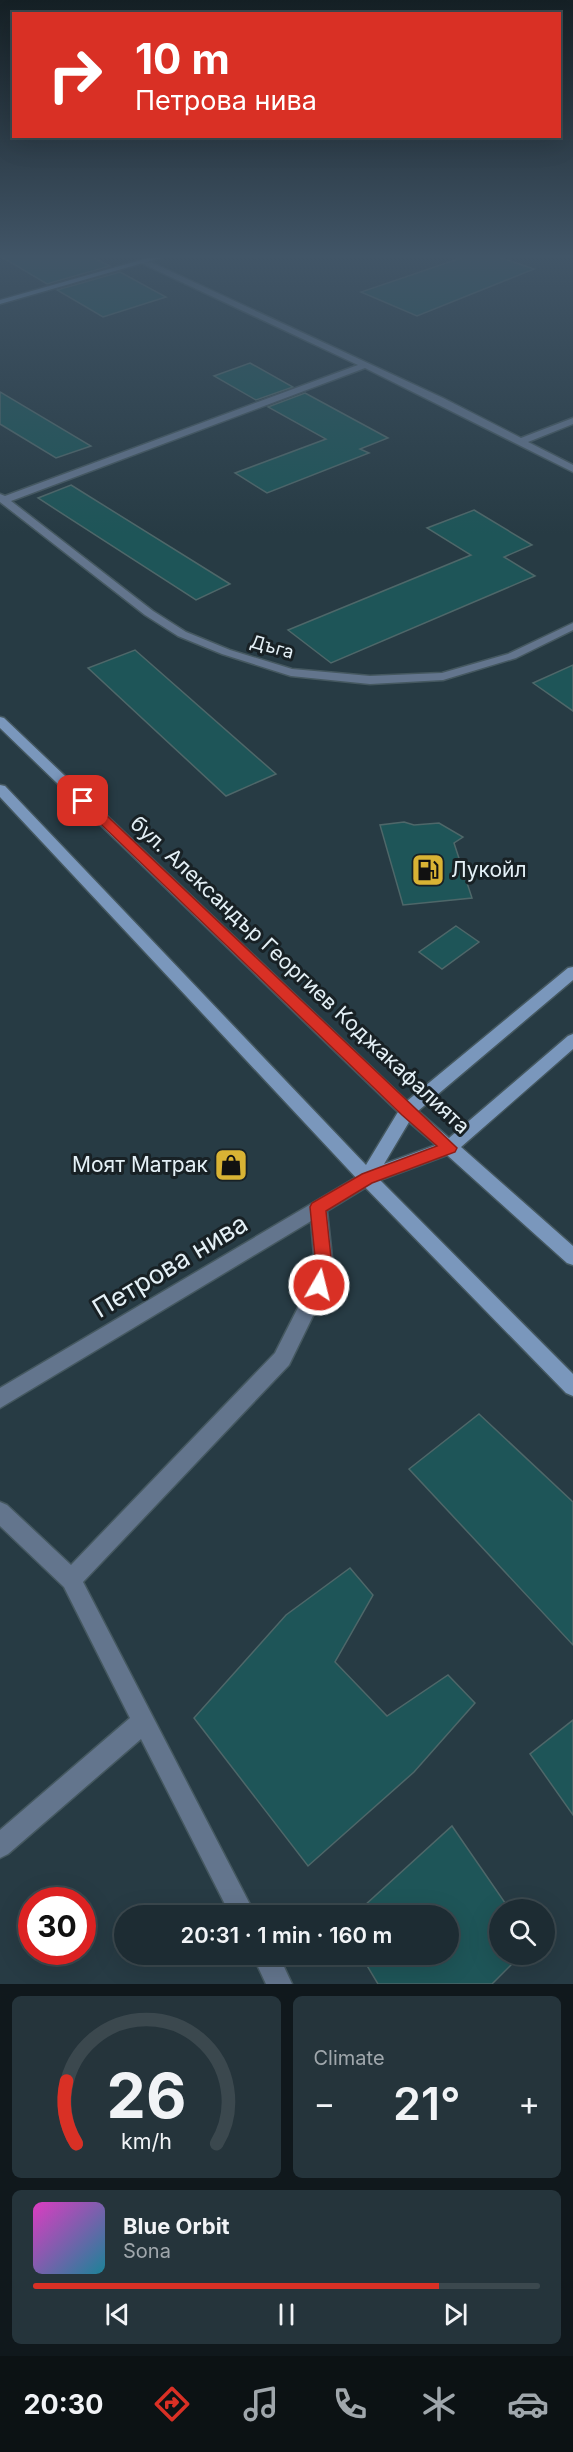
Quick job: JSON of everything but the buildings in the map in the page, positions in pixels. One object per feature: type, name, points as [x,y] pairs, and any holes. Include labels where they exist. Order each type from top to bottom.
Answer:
[{"type":"main road","name":"бул. Александър Георгиев Коджакафалията","points":[[0,721],[407,1111],[573,1257]]},
{"type":"main road","points":[[0,789],[367,1178],[573,1387]]},
{"type":"main road","name":"Петрова нива","points":[[367,1178],[407,1111],[573,972]]},
{"type":"main road","name":"Петрова нива","points":[[367,1178],[450,1148],[573,1040]]},
{"type":"street","points":[[331,349],[573,469]]},
{"type":"street","points":[[2,498],[366,365]]},
{"type":"street","points":[[519,441],[573,421]]},
{"type":"street","name":"Дъга","points":[[2,498],[149,613],[182,634],[226,652],[291,672],[370,680],[443,676],[512,656],[573,626]]},
{"type":"street","name":"Петрова нива","points":[[0,1399],[367,1178]]},
{"type":"street","points":[[71,1580],[282,1359],[319,1285],[324,1267],[318,1207]]},
{"type":"street","points":[[0,1512],[71,1580],[238,1905]]},
{"type":"street","points":[[0,1846],[144,1721]]},
{"type":"street","points":[[270,1965],[279,1984]]},
{"type":"place","name":"Лукойл","points":[[428,870]]},
{"type":"place","name":"Моят Матрак","points":[[231,1165]]},
{"type":"route","points":[[83,801],[407,1111],[450,1148],[367,1178],[318,1207],[324,1267],[319,1285]]}]
